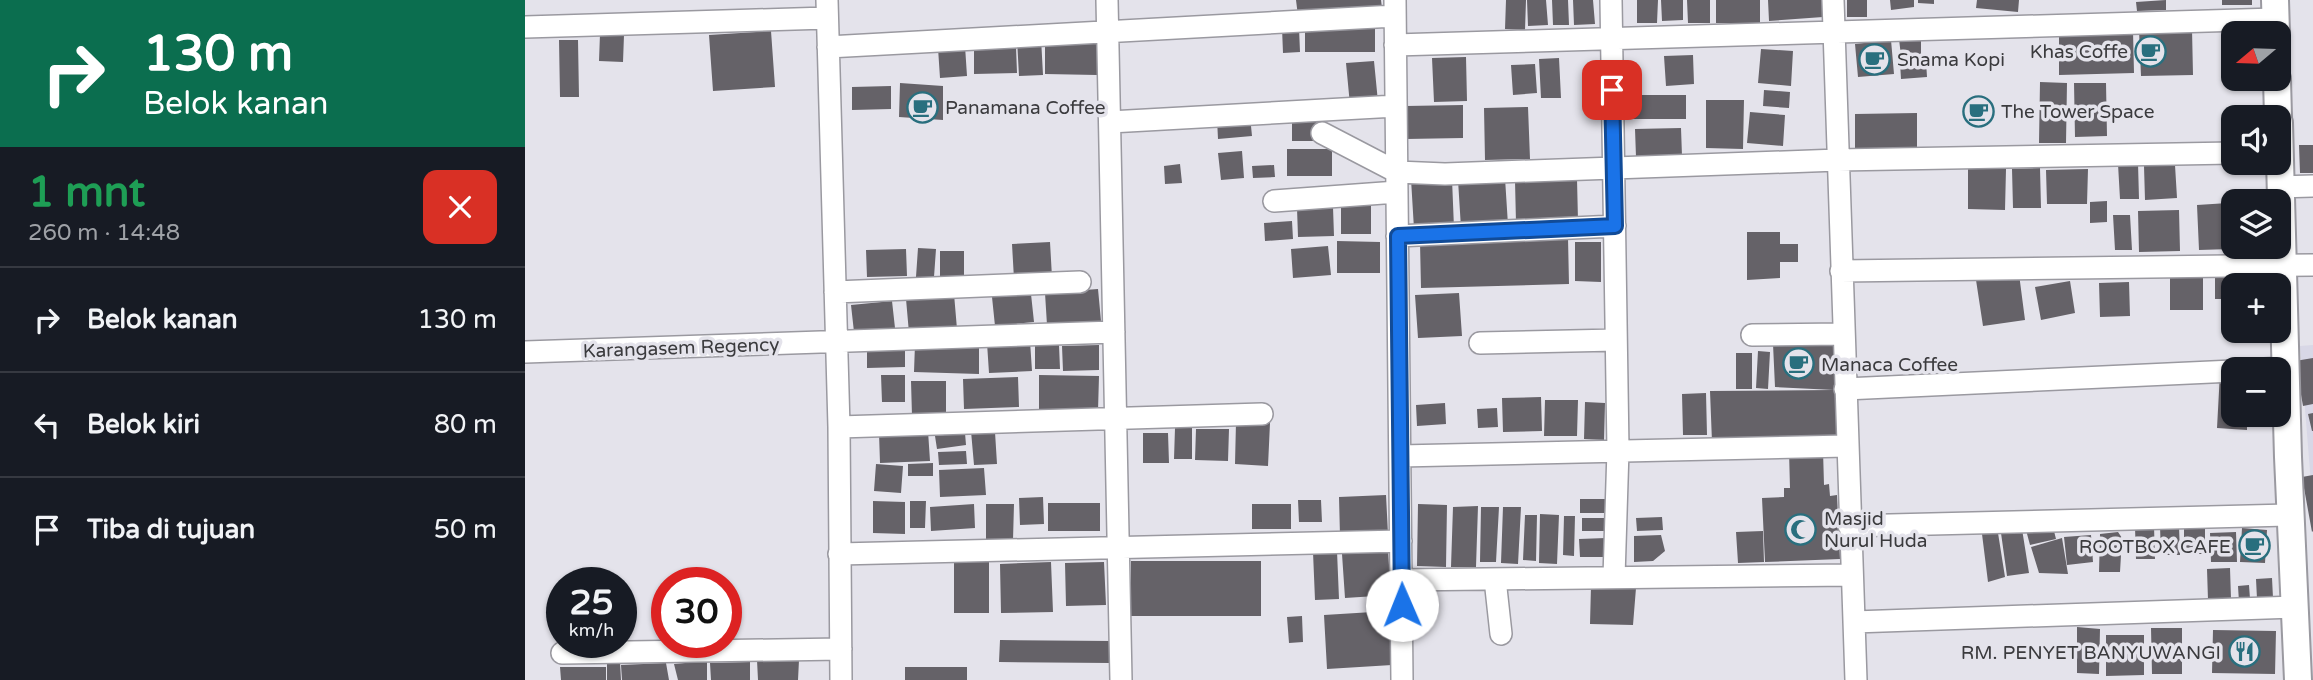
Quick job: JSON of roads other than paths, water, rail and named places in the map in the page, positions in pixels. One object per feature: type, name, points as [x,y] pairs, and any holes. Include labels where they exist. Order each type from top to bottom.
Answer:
[{"type":"street","points":[[1107,0],[1121,680]]},
{"type":"street","points":[[1611,0],[1618,450],[1614,578]]},
{"type":"street","points":[[1833,0],[1856,680]]},
{"type":"street","points":[[828,47],[1109,31],[1395,8],[1402,680]]},
{"type":"street","points":[[525,27],[827,9],[839,427],[841,680]]},
{"type":"street","points":[[1395,45],[2275,17]]},
{"type":"street","points":[[1110,122],[1396,106]]},
{"type":"street","points":[[1322,133],[1397,182]]},
{"type":"street","points":[[1274,201],[1397,182],[1613,167],[2221,153]]},
{"type":"street","points":[[2275,357],[2282,263],[2280,175]]},
{"type":"street","points":[[2280,187],[2313,186]]},
{"type":"street","points":[[1398,236],[1615,226]]},
{"type":"street","points":[[1841,271],[2282,263],[2313,265]]},
{"type":"street","points":[[835,292],[1080,282]]},
{"type":"street","name":"Karangasem Regency","points":[[525,352],[1114,332]]},
{"type":"street","points":[[1752,335],[1843,334]]},
{"type":"street","points":[[1480,342],[1616,340]]},
{"type":"street","points":[[1845,389],[2221,372]]},
{"type":"street","points":[[839,427],[1262,414]]},
{"type":"street","points":[[2280,427],[2290,514],[2298,680]]},
{"type":"street","points":[[1400,456],[1847,446]]},
{"type":"street","points":[[1849,526],[2290,514]]},
{"type":"street","points":[[839,554],[1401,541]]},
{"type":"street","points":[[1402,580],[1852,575]]},
{"type":"street","points":[[1495,579],[1501,635]]},
{"type":"street","points":[[1853,622],[2294,607]]},
{"type":"street","points":[[637,652],[841,649]]},
{"type":"place","name":"Khas Coffe","points":[[2151,51]]},
{"type":"place","name":"Snama Kopi","points":[[1874,59]]},
{"type":"place","name":"Panamana Coffee","points":[[922,107]]},
{"type":"place","name":"The Tower Space","points":[[1978,111]]},
{"type":"place","name":"Manaca Coffee","points":[[1798,364]]},
{"type":"place","name":"Masjid Nurul Huda","points":[[1801,529]]},
{"type":"place","name":"ROOTBOX CAFE","points":[[2254,546]]},
{"type":"place","name":"RM. PENYET BANYUWANGI","points":[[2244,652]]}]
